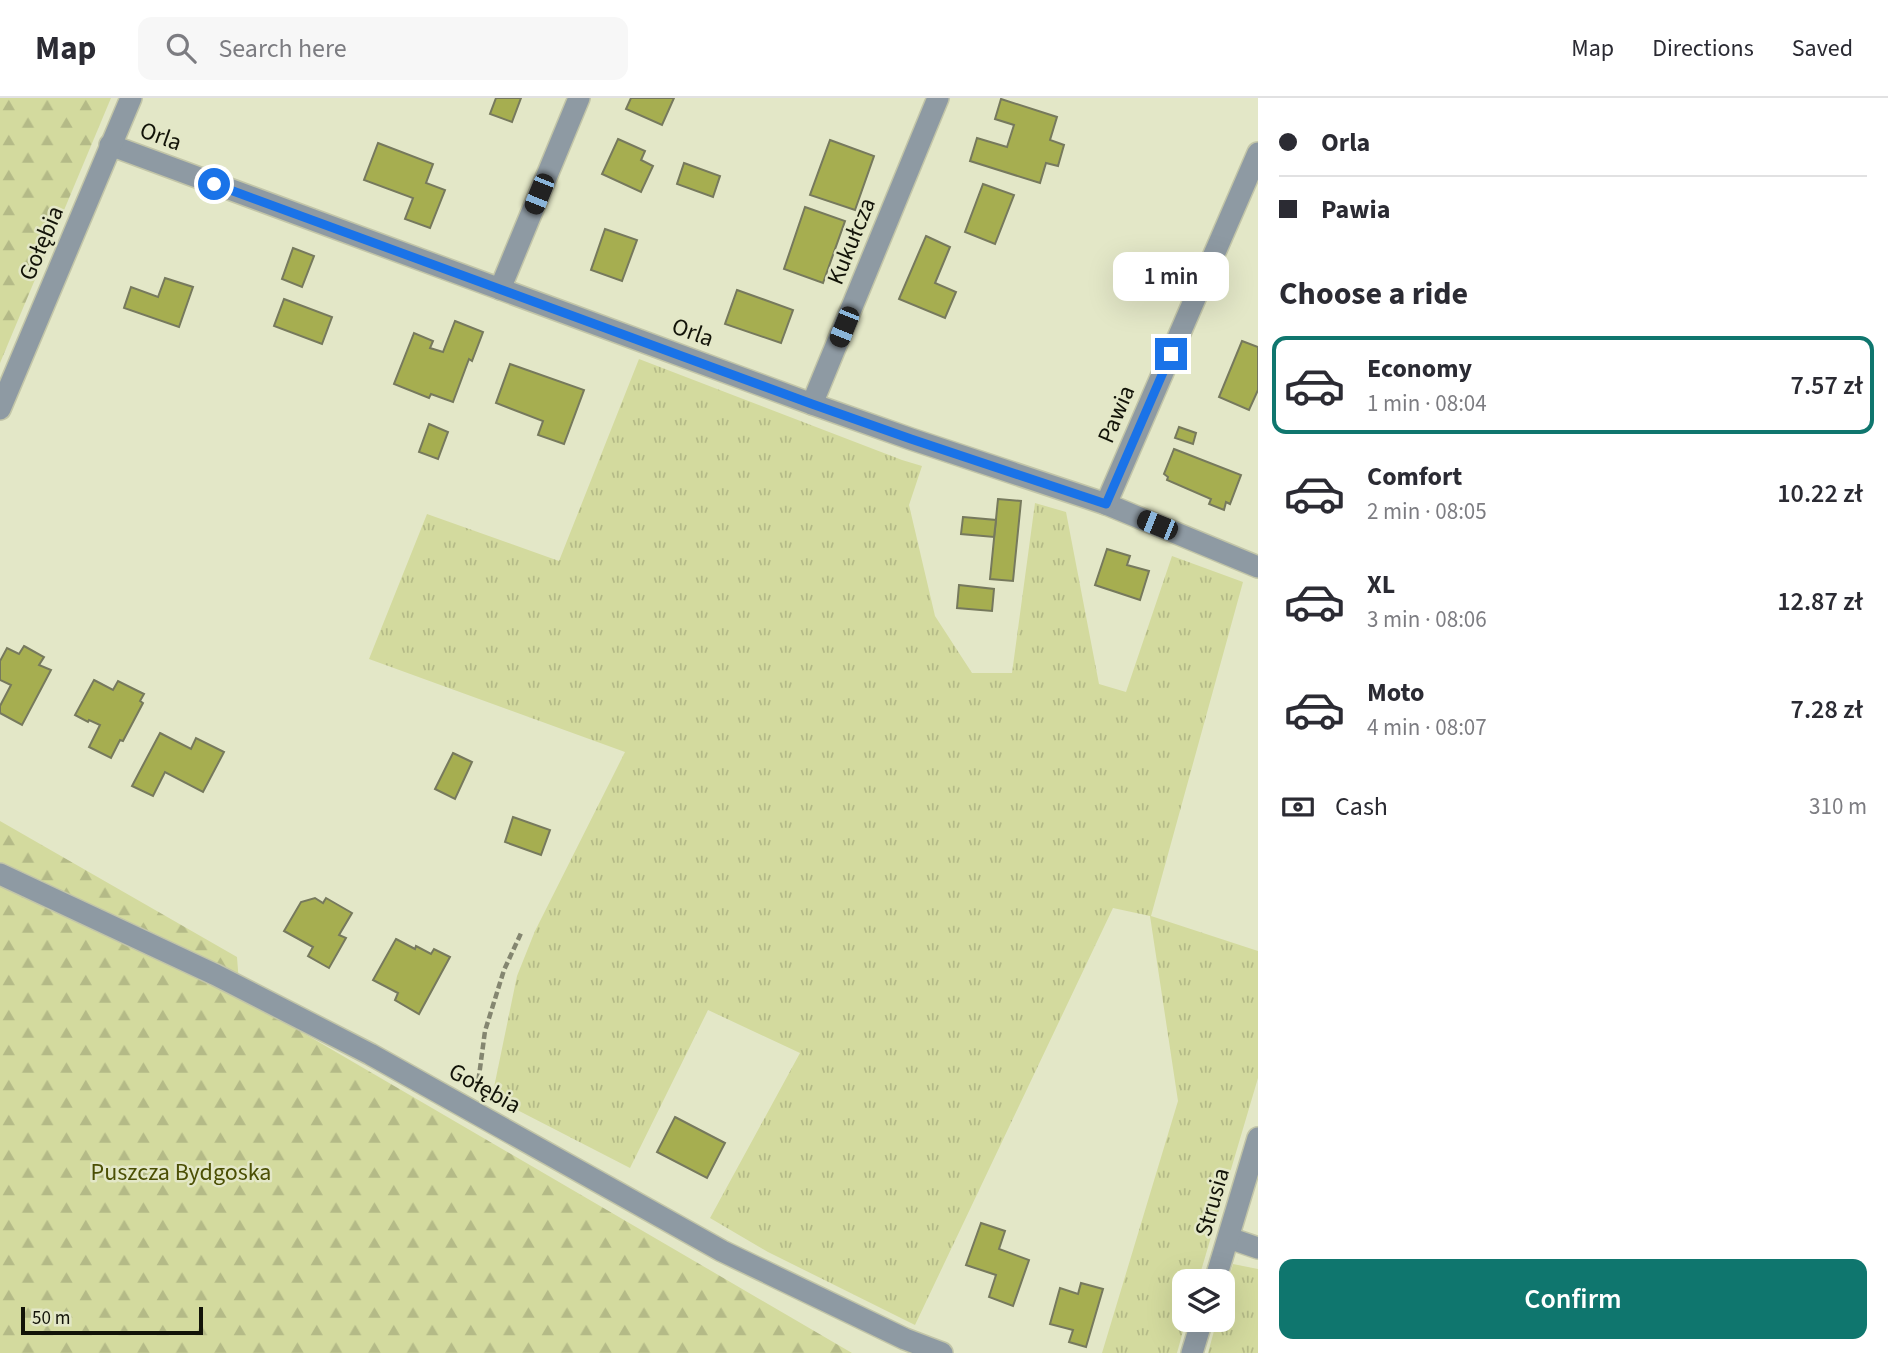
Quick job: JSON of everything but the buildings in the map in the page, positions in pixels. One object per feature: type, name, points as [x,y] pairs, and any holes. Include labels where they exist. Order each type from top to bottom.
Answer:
[{"type":"street","name":"Gołębia","points":[[0,410],[131,98]]},
{"type":"street","points":[[500,289],[579,98]]},
{"type":"street","name":"Kukułcza","points":[[812,404],[938,98]]},
{"type":"street","name":"Orla","points":[[110,145],[812,404],[1106,504],[1258,567]]},
{"type":"street","name":"Pawia","points":[[1106,504],[1258,153]]},
{"type":"street","name":"Gołębia","points":[[0,874],[216,975],[370,1054],[722,1251],[905,1339],[942,1353]]},
{"type":"street","name":"Strusia","points":[[1219,1269],[1258,1138]]},
{"type":"street","points":[[1229,1238],[1258,1248]]},
{"type":"street","points":[[1192,1353],[1198,1332]]},
{"type":"path","points":[[472,1111],[478,1088],[485,1031],[503,970],[522,931]]},
{"type":"green space","points":[[0,98],[111,98],[0,363]]},
{"type":"green space","points":[[639,359],[922,466],[909,505],[935,616],[972,673],[1012,673],[1035,503],[1066,512],[1099,684],[1126,692],[1172,556],[1243,582],[1151,916],[1258,951],[1258,1078],[1202,1269],[1172,1269],[1172,1332],[1183,1332],[1177,1353],[1102,1353],[1178,1101],[1150,916],[1113,908],[915,1325],[768,1252],[710,1218],[800,1053],[708,1010],[630,1168],[492,1097],[517,976],[535,931],[625,752],[369,659],[427,514],[559,561]]},
{"type":"green space","name":"Puszcza Bydgoska","points":[[0,821],[237,957],[240,996],[852,1353],[0,1353]]},
{"type":"green space","points":[[1233,1264],[1258,1269],[1258,1353],[1208,1353],[1214,1332],[1235,1332],[1235,1269],[1232,1269]]},
{"type":"route","points":[[214,184],[812,404],[1106,504],[1171,354]]}]
